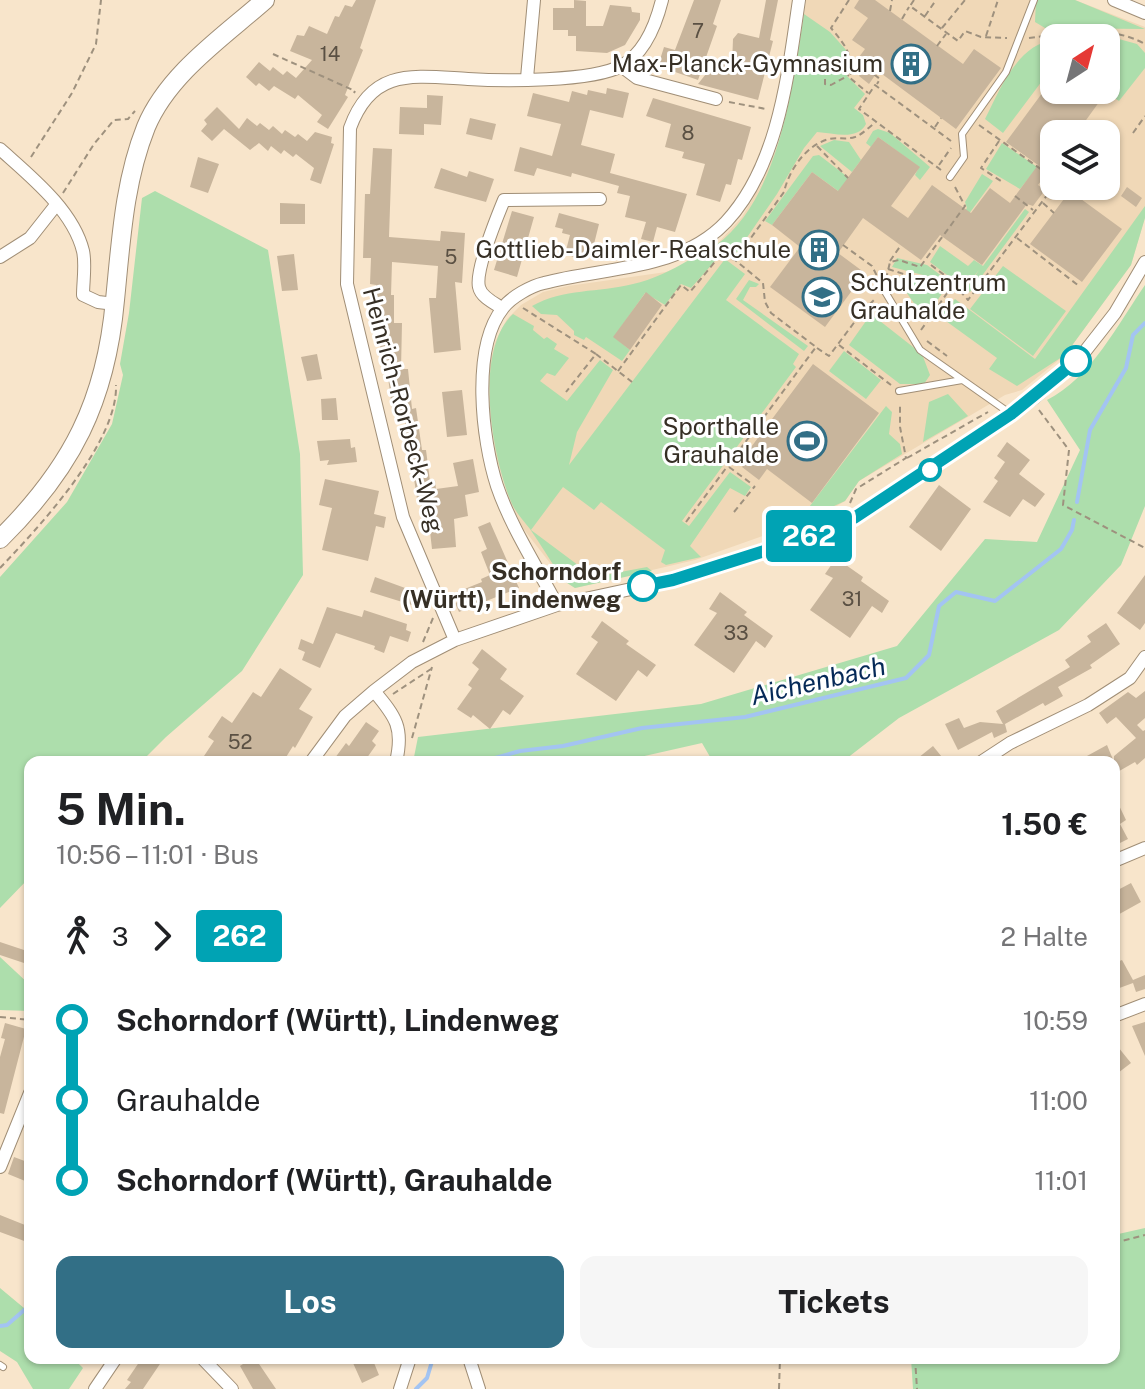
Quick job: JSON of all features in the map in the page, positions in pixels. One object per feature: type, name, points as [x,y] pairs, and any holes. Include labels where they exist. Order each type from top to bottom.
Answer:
[{"type":"main road","points":[[0,539],[50,485],[84,429],[104,370],[130,177],[147,126],[164,96],[190,66],[265,0]]},
{"type":"street","points":[[527,78],[534,0]]},
{"type":"street","points":[[361,105],[371,93],[389,82],[411,76],[576,78],[621,66],[639,50],[655,24],[662,0]]},
{"type":"street","points":[[557,605],[497,486],[485,430],[483,371],[488,337],[507,304],[540,284],[663,259],[695,246],[725,223],[751,188],[769,146],[779,112],[799,0]]},
{"type":"street","points":[[1114,0],[1145,13]]},
{"type":"street","points":[[621,66],[637,78],[716,99]]},
{"type":"street","name":"Heinrich-Rorbeck-Weg","points":[[361,105],[350,128],[347,284],[403,517],[455,640]]},
{"type":"street","points":[[0,149],[56,205],[74,230],[84,253],[83,295],[98,302],[115,304]]},
{"type":"street","points":[[507,304],[482,294],[478,285],[492,229],[504,200],[600,199]]},
{"type":"street","points":[[0,257],[30,238],[56,205]]},
{"type":"street","points":[[315,756],[345,716],[378,696],[427,654],[455,640],[557,605],[673,580],[841,524],[873,507],[1034,398],[1079,359],[1115,313],[1145,262]]},
{"type":"street","points":[[990,756],[1088,705],[1130,678],[1145,657]]},
{"type":"street","points":[[378,696],[395,718],[400,733],[397,756]]},
{"type":"street","points":[[1120,858],[1145,848]]},
{"type":"street","points":[[1120,1014],[1145,1004]]},
{"type":"street","points":[[0,1167],[24,1108]]},
{"type":"street","points":[[95,1389],[112,1364]]},
{"type":"street","points":[[208,1364],[232,1389]]},
{"type":"street","points":[[400,1389],[408,1364]]},
{"type":"street","points":[[471,1364],[479,1389]]},
{"type":"lane","points":[[950,177],[964,157],[962,134],[1006,72],[1034,0]]},
{"type":"lane","points":[[884,290],[915,336],[920,350],[1011,414]]},
{"type":"lane","points":[[899,391],[962,380]]},
{"type":"path","points":[[23,169],[72,93],[96,44],[101,0]]},
{"type":"path","points":[[849,0],[831,28],[846,46],[852,61],[850,78],[869,94]]},
{"type":"path","points":[[890,11],[892,0]]},
{"type":"path","points":[[925,17],[936,0]]},
{"type":"path","points":[[941,29],[965,0]]},
{"type":"path","points":[[985,37],[998,0]]},
{"type":"path","points":[[902,19],[910,6]]},
{"type":"path","points":[[937,46],[947,33]]},
{"type":"path","points":[[273,54],[355,91],[352,100],[361,105]]},
{"type":"path","points":[[871,66],[871,72],[880,79],[859,109],[950,177],[965,206],[920,267],[899,260],[890,262]]},
{"type":"path","points":[[825,79],[825,84],[831,85],[850,74]]},
{"type":"path","points":[[875,85],[955,144],[937,167]]},
{"type":"path","points":[[716,99],[779,112]]},
{"type":"path","points":[[1133,133],[1145,116]]},
{"type":"path","points":[[934,129],[941,118]]},
{"type":"path","points":[[56,205],[94,144],[114,120]]},
{"type":"path","points":[[972,120],[1040,169]]},
{"type":"path","points":[[735,260],[784,192],[787,179],[806,153],[833,138],[858,136],[876,122]]},
{"type":"path","points":[[1000,140],[981,168],[1004,183]]},
{"type":"path","points":[[816,145],[848,178]]},
{"type":"path","points":[[1015,196],[1035,211]]},
{"type":"path","points":[[931,265],[955,283],[968,300],[1042,202],[1054,213]]},
{"type":"path","points":[[1016,237],[1079,286]]},
{"type":"path","points":[[843,245],[872,266],[884,290]]},
{"type":"path","points":[[618,371],[681,285],[690,292],[723,252],[763,283],[765,302],[771,313],[829,356],[862,312],[884,290],[887,269],[901,245]]},
{"type":"path","points":[[887,269],[960,291]]},
{"type":"path","points":[[946,355],[915,336],[950,289]]},
{"type":"path","points":[[507,304],[596,354],[632,382]]},
{"type":"path","points":[[838,344],[899,391],[900,427],[906,458]]},
{"type":"path","points":[[686,522],[816,347]]},
{"type":"path","points":[[566,392],[596,354]]},
{"type":"path","points":[[1034,398],[1037,408],[1069,450],[1063,505],[1145,548]]},
{"type":"path","points":[[841,524],[856,489],[999,405]]},
{"type":"path","points":[[728,466],[754,485],[734,512]]},
{"type":"path","points":[[427,654],[423,643],[439,602]]},
{"type":"path","points":[[378,696],[432,668],[409,748]]},
{"type":"path","points":[[0,1017],[24,1019]]},
{"type":"path","points":[[1120,1241],[1145,1235]]},
{"type":"path","points":[[779,1389],[780,1364]]},
{"type":"path","points":[[915,1364],[917,1389]]},
{"type":"shaded area","name":"Schulzentrum Grauhalde","points":[[806,0],[1075,0],[1145,27],[1145,217],[1131,265],[1065,355],[1022,390],[1005,395],[859,481],[845,501],[822,515],[695,560],[575,588],[564,581],[522,527],[508,496],[496,457],[490,407],[489,366],[495,342],[507,319],[521,305],[543,292],[666,272],[688,263],[718,243],[742,217],[762,183],[779,142],[792,96]]},
{"type":"green space","points":[[1036,0],[1075,0],[1145,29],[1120,29],[1120,24],[1040,25],[1035,22]]},
{"type":"green space","points":[[804,14],[830,32],[847,51],[847,76],[865,94],[854,108],[863,115],[866,124],[862,129],[844,135],[817,132],[737,252],[723,252],[691,288],[681,284],[665,305],[645,293],[614,337],[630,350],[622,361],[586,337],[584,340],[574,335],[574,331],[557,315],[541,314],[532,306],[556,296],[620,287],[655,277],[716,245],[737,225],[755,200],[780,139]]},
{"type":"green space","points":[[1120,39],[1137,44],[1145,53],[1145,68],[1120,100]]},
{"type":"green space","points":[[1040,44],[1040,84],[1003,133],[985,119],[1004,82],[1030,50]]},
{"type":"green space","points":[[878,129],[890,133],[930,167],[920,180],[915,175],[919,167],[878,137],[871,147],[866,143],[873,131]]},
{"type":"green space","points":[[834,140],[849,142],[861,160],[852,172],[820,146]]},
{"type":"green space","points":[[1002,143],[1040,169],[1040,180],[1032,174],[1020,189],[986,169]]},
{"type":"green space","points":[[819,155],[862,188],[852,201],[812,172],[772,225],[765,221],[813,156]]},
{"type":"green space","points":[[982,174],[993,181],[952,237],[948,234],[967,208],[965,202]]},
{"type":"green space","points":[[155,191],[268,250],[300,454],[303,575],[242,671],[147,756],[24,756],[24,883],[0,908],[0,577],[67,502],[112,424],[123,375],[120,364],[142,198]]},
{"type":"green space","points":[[1145,206],[1145,218],[1131,265],[1065,355],[1017,386],[989,369],[997,358],[939,316],[955,299],[1035,359]]},
{"type":"green space","points":[[1025,209],[1029,212],[970,292],[966,289],[979,270],[964,288],[930,262],[940,246],[968,266],[974,260],[983,266]]},
{"type":"green space","points":[[897,258],[927,265],[950,282],[892,267]]},
{"type":"green space","points":[[725,259],[745,274],[726,300],[799,354],[793,364],[796,367],[682,521],[689,526],[730,472],[751,487],[745,496],[730,488],[690,546],[701,557],[666,565],[661,562],[665,550],[601,502],[594,510],[563,487],[531,530],[594,577],[647,567],[652,571],[575,588],[564,581],[516,511],[498,460],[490,406],[490,378],[493,353],[501,331],[513,314],[534,326],[533,330],[544,339],[547,337],[557,344],[554,349],[569,358],[555,376],[547,373],[540,381],[567,401],[600,360],[613,370],[577,432],[569,465]]},
{"type":"green space","points":[[1003,266],[1066,311],[1033,356],[970,309]]},
{"type":"green space","points":[[895,276],[945,289],[925,319]]},
{"type":"green space","points":[[749,280],[759,284],[750,287],[743,300],[808,346],[804,351],[736,299]]},
{"type":"green space","points":[[1145,285],[1145,506],[1121,565],[1059,630],[899,718],[850,756],[710,756],[702,743],[645,756],[414,756],[418,737],[701,704],[897,646],[985,539],[1037,542],[1080,450],[1047,400],[1077,378],[1114,333]]},
{"type":"green space","points":[[871,314],[922,354],[930,375],[924,384],[900,384],[849,345]]},
{"type":"green space","points":[[844,351],[881,380],[866,399],[829,371]]},
{"type":"green space","points":[[948,394],[968,416],[923,442],[929,402]]},
{"type":"green space","points":[[886,406],[892,412],[889,434],[900,444],[902,454],[859,481],[845,501],[797,523]]},
{"type":"green space","points":[[0,957],[24,979],[24,1011],[0,1010]]},
{"type":"green space","points":[[1145,1228],[1145,1389],[913,1389],[911,1364],[1120,1364],[1120,1234]]},
{"type":"green space","points":[[0,1288],[24,1308],[24,1364],[79,1364],[83,1368],[69,1389],[33,1389],[17,1362],[0,1351]]},
{"type":"building","points":[[356,0],[376,0],[360,48],[363,50],[345,95],[348,97],[328,129],[317,122],[322,115],[298,95],[295,99],[274,86],[269,91],[259,83],[256,86],[246,77],[259,62],[270,71],[273,67],[283,75],[287,71],[296,78],[312,60],[290,51],[297,35],[304,36],[309,26],[327,34],[335,16],[339,17],[345,5],[352,7]]},
{"type":"building","points":[[574,0],[586,1],[586,26],[603,26],[610,5],[631,7],[632,12],[640,13],[640,20],[625,45],[607,53],[576,51],[576,36],[568,36],[568,30],[553,30],[553,8],[574,8]]},
{"type":"building","points":[[694,0],[721,0],[713,24],[717,26],[698,80],[658,66],[664,47],[675,50]]},
{"type":"building","points":[[766,0],[778,0],[770,40],[773,41],[758,100],[698,84],[717,60],[732,65],[733,39],[738,33],[759,38]]},
{"type":"building","name":"Max-Planck-Gymnasium","points":[[859,0],[875,0],[963,64],[974,49],[1001,68],[956,129],[878,71],[869,84],[859,76],[866,63],[859,57],[865,49],[852,40],[868,18],[854,8]]},
{"type":"building","points":[[607,88],[629,93],[623,118],[590,110],[581,145],[615,154],[610,173],[687,194],[675,232],[657,227],[653,242],[641,239],[646,222],[625,217],[630,196],[617,193],[619,186],[572,173],[571,177],[537,168],[534,176],[514,171],[520,147],[552,156],[561,124],[527,116],[533,93],[569,102],[572,91],[587,95],[588,90],[606,94]]},
{"type":"building","points":[[427,95],[443,96],[441,125],[424,124],[424,135],[399,134],[400,107],[427,108]]},
{"type":"building","points":[[1040,96],[1040,104],[1098,104],[1086,120],[1040,120],[1040,197],[1033,206],[1027,204],[982,265],[940,235],[921,260],[863,218],[838,253],[865,273],[825,327],[770,287],[800,247],[772,225],[812,172],[838,191],[878,137],[920,167],[891,206],[908,218],[932,185],[971,213],[990,188],[1010,203],[1038,165],[1006,142]]},
{"type":"building","points":[[653,98],[751,127],[742,160],[738,159],[731,185],[726,184],[720,202],[696,195],[705,164],[682,158],[684,152],[665,147],[671,124],[646,116]]},
{"type":"building","points":[[217,107],[239,129],[247,118],[257,126],[260,123],[269,130],[273,126],[282,134],[285,130],[307,141],[315,132],[332,137],[331,143],[334,144],[321,184],[310,180],[314,168],[296,154],[293,157],[284,150],[281,154],[271,146],[268,151],[259,143],[250,150],[224,129],[212,141],[201,131],[207,124],[204,120]]},
{"type":"building","points":[[470,118],[496,124],[492,140],[466,134]]},
{"type":"building","points":[[373,148],[392,149],[389,237],[440,241],[441,231],[465,233],[462,283],[455,282],[461,350],[434,353],[429,298],[436,298],[438,266],[392,262],[391,295],[394,295],[394,323],[402,323],[401,369],[408,369],[412,409],[416,408],[430,481],[435,480],[436,489],[458,486],[453,463],[473,459],[479,492],[465,495],[468,516],[454,519],[456,547],[432,549],[428,514],[423,515],[421,505],[418,505],[411,459],[407,460],[405,415],[399,416],[398,408],[392,408],[385,354],[380,354],[381,322],[376,322],[376,285],[370,284],[371,258],[363,258],[365,194],[370,194]]},
{"type":"building","points":[[198,157],[219,164],[208,193],[190,187]]},
{"type":"building","points":[[441,168],[467,177],[469,171],[494,179],[486,202],[434,188]]},
{"type":"building","points":[[1127,187],[1142,198],[1136,207],[1121,196]]},
{"type":"building","points":[[1063,200],[1082,200],[1122,229],[1082,282],[1030,244]]},
{"type":"building","points":[[280,203],[305,204],[305,224],[280,224]]},
{"type":"building","points":[[512,211],[534,217],[517,277],[494,270]]},
{"type":"building","points":[[559,213],[599,224],[591,256],[581,253],[580,259],[565,254],[570,235],[555,227]]},
{"type":"building","points":[[294,254],[298,290],[282,291],[277,256]]},
{"type":"building","points":[[646,292],[662,305],[630,350],[613,337]]},
{"type":"building","points":[[317,354],[322,379],[307,381],[301,357]]},
{"type":"building","name":"Sporthalle Grauhalde","points":[[813,364],[879,413],[812,503],[767,469],[759,480],[742,467],[750,457],[746,454]]},
{"type":"building","points":[[462,390],[467,435],[447,437],[442,392]]},
{"type":"building","points":[[336,398],[338,420],[322,420],[321,399]]},
{"type":"building","points":[[350,439],[351,448],[355,447],[357,462],[327,465],[329,460],[320,461],[317,441]]},
{"type":"building","points":[[1007,442],[1030,460],[1019,474],[1045,494],[1035,507],[1023,499],[1010,517],[983,502],[998,481],[994,478],[1005,462],[997,456]]},
{"type":"building","points":[[325,479],[379,491],[374,514],[386,517],[384,528],[376,526],[368,561],[322,550],[332,508],[319,505]]},
{"type":"building","points":[[939,485],[971,509],[941,551],[909,527]]},
{"type":"building","points":[[490,522],[519,588],[459,612],[455,603],[461,601],[457,592],[482,582],[481,579],[490,575],[481,552],[487,549],[478,527]]},
{"type":"building","points":[[836,558],[889,601],[882,613],[872,606],[850,638],[810,610],[833,578],[825,574]]},
{"type":"building","points":[[1145,575],[1145,623],[1140,630],[1117,613]]},
{"type":"building","points":[[375,577],[416,592],[412,605],[370,592]]},
{"type":"building","points":[[720,592],[773,636],[765,648],[756,641],[734,673],[694,645],[717,613],[709,609]]},
{"type":"building","points":[[327,607],[362,617],[364,610],[407,624],[406,630],[411,632],[408,642],[390,636],[384,653],[374,649],[375,646],[336,633],[320,668],[302,660],[305,652],[298,649],[301,639],[313,644]]},
{"type":"building","points":[[602,621],[629,641],[626,644],[656,665],[647,677],[638,670],[616,701],[576,674],[598,642],[591,637]]},
{"type":"building","points":[[1106,623],[1120,644],[1090,665],[1092,668],[1058,687],[1063,696],[1005,724],[1007,732],[994,738],[992,732],[958,750],[945,724],[959,718],[964,728],[980,722],[1003,724],[996,711],[1070,667],[1065,660],[1091,642],[1087,636]]},
{"type":"building","points":[[482,649],[507,669],[500,679],[524,696],[510,715],[503,710],[490,729],[473,715],[471,718],[457,709],[472,688],[468,685],[479,669],[472,663]]},
{"type":"building","points":[[280,668],[312,689],[299,709],[313,717],[295,748],[293,746],[287,756],[204,756],[214,741],[208,737],[222,716],[232,723],[253,692],[261,697]]},
{"type":"building","points":[[1145,691],[1145,718],[1137,725],[1145,730],[1145,758],[1137,765],[1135,762],[1120,771],[1120,756],[1114,756],[1136,738],[1116,717],[1107,724],[1099,713],[1128,692],[1136,698]]},
{"type":"building","points":[[366,722],[379,731],[372,741],[376,745],[368,756],[336,756],[346,743],[349,746]]},
{"type":"building","points":[[1107,745],[1112,756],[1087,756]]},
{"type":"building","points":[[933,746],[941,756],[920,756]]},
{"type":"building","points":[[1120,808],[1126,820],[1120,824]]},
{"type":"building","points":[[1120,824],[1128,839],[1120,843]]},
{"type":"building","points":[[1131,883],[1141,902],[1120,914],[1120,889]]},
{"type":"building","points":[[0,942],[24,950],[24,963],[0,955]]},
{"type":"building","points":[[1120,961],[1133,980],[1145,975],[1145,989],[1136,992],[1133,983],[1120,988]]},
{"type":"building","points":[[1145,1022],[1145,1056],[1132,1026]]},
{"type":"building","points":[[5,1023],[24,1028],[4,1114],[0,1113],[0,1057],[5,1039],[1,1038]]},
{"type":"building","points":[[1120,1049],[1131,1063],[1120,1071]]},
{"type":"building","points":[[14,1157],[24,1161],[24,1181],[8,1174]]},
{"type":"building","points":[[0,1215],[24,1225],[24,1241],[0,1232]]},
{"type":"building","points":[[138,1364],[160,1364],[143,1389],[125,1389],[131,1382],[127,1380]]},
{"type":"building","points":[[259,1364],[276,1389],[253,1389],[240,1366]]},
{"type":"building","points":[[353,1364],[374,1364],[379,1375],[362,1383]]},
{"type":"waterway","name":"Aichenbach","points":[[1077,502],[1090,430],[1126,368],[1133,335],[1145,323]]},
{"type":"waterway","name":"Aichenbach","points":[[502,756],[642,728],[745,717],[906,678],[929,655],[939,606],[956,592],[995,601],[1061,549],[1074,520]]},
{"type":"waterway","points":[[0,1326],[7,1325],[24,1310]]},
{"type":"waterway","name":"Aichenbach","points":[[416,1389],[427,1378],[431,1364]]},
{"type":"bus line","name":"262","points":[[643,586],[673,580],[780,546],[854,518],[932,469],[1034,398],[1076,361]]},
{"type":"place","name":"Max-Planck-Gymnasium","points":[[911,64]]},
{"type":"place","name":"Gottlieb-Daimler-Realschule","points":[[819,250]]},
{"type":"place","name":"Schulzentrum Grauhalde","points":[[822,297]]},
{"type":"place","name":"Sporthalle Grauhalde","points":[[807,441]]},
{"type":"place","name":"Schorndorf (Württ), Lindenweg","points":[[643,586]]}]
